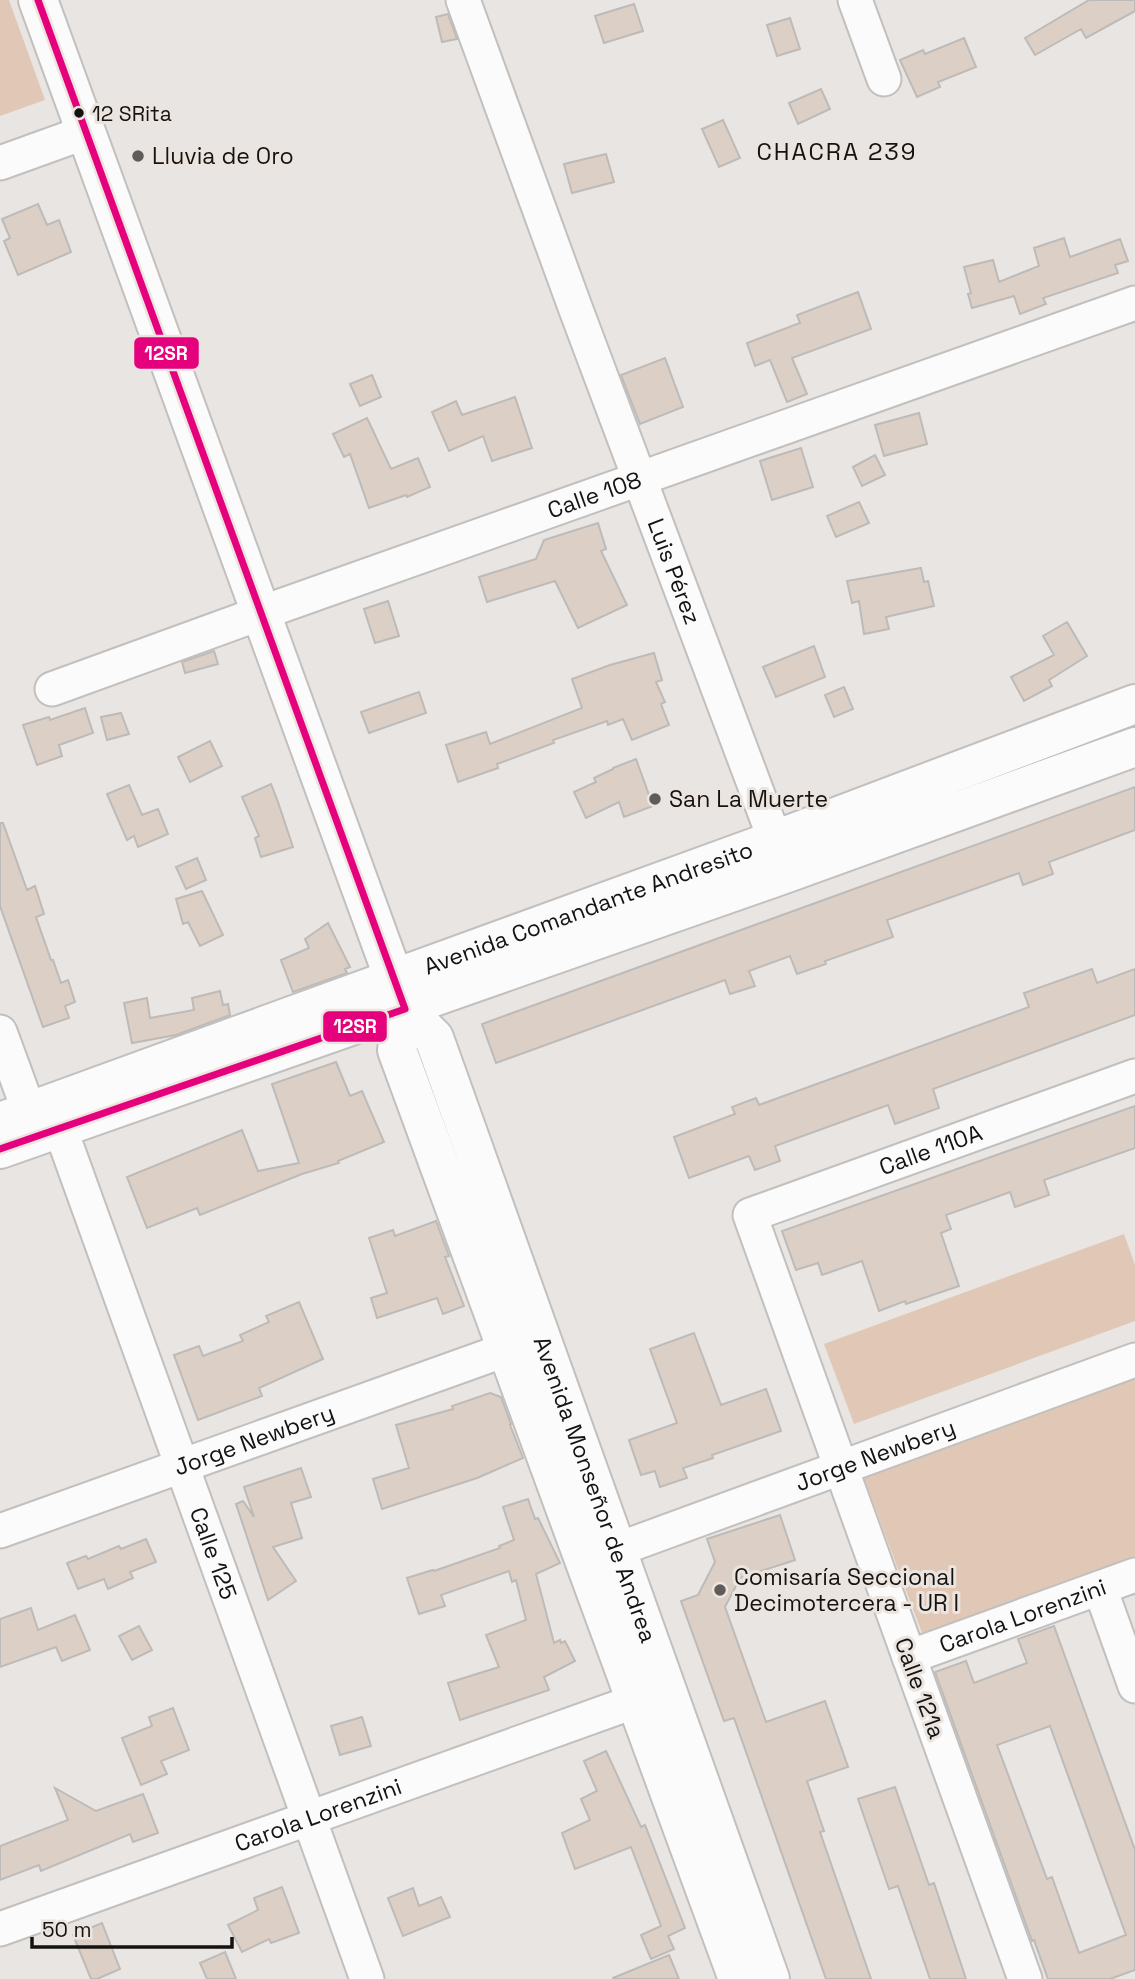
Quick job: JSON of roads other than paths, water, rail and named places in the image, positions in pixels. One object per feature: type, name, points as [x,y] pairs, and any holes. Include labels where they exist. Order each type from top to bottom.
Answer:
[{"type":"main road","name":"Avenida Monseñor de Andrea","points":[[38,0],[400,994],[434,1038],[770,1979]]},
{"type":"main road","name":"Avenida Comandante Andresito","points":[[400,994],[775,840],[1135,704]]},
{"type":"main road","name":"Avenida Comandante Andresito","points":[[0,1149],[30,1120],[400,994],[774,878],[1135,747]]},
{"type":"main road","name":"Avenida Monseñor de Andrea","points":[[400,994],[397,1050],[738,1979]]},
{"type":"street","name":"Luis Pérez","points":[[463,0],[775,840]]},
{"type":"street","points":[[855,0],[884,79]]},
{"type":"street","points":[[0,163],[86,132]]},
{"type":"street","name":"Calle 108","points":[[52,689],[1135,303]]},
{"type":"street","name":"Calle 125","points":[[0,1032],[30,1120],[182,1465],[367,1979]]},
{"type":"street","name":"Calle 110A","points":[[758,1239],[750,1215],[1135,1076]]},
{"type":"street","name":"Calle 121a","points":[[758,1239],[1025,1979]]},
{"type":"street","name":"Jorge Newbery","points":[[0,1531],[508,1349]]},
{"type":"street","name":"Jorge Newbery","points":[[616,1550],[1135,1360]]},
{"type":"street","name":"Carola Lorenzini","points":[[909,1657],[1135,1576]]},
{"type":"street","points":[[1100,1588],[1135,1686]]},
{"type":"street","name":"Carola Lorenzini","points":[[0,1929],[636,1701]]},
{"type":"place","name":"12 SRita","points":[[79,113]]},
{"type":"place","name":"Lluvia de Oro","points":[[138,156]]},
{"type":"place","name":"San La Muerte","points":[[655,799]]},
{"type":"place","name":"Comisaría Seccional Decimotercera - UR I","points":[[720,1590]]},
{"type":"district","name":"CHACRA 239","points":[[837,152]]}]
